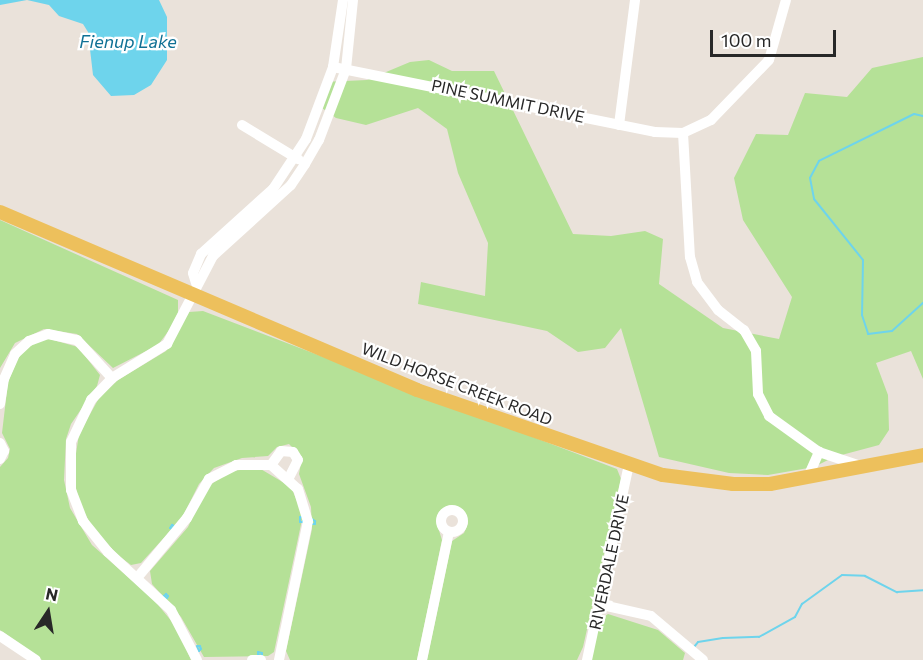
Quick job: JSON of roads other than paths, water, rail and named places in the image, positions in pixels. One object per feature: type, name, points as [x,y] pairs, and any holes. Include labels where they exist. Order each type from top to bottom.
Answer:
[{"type":"main road","name":"WILD HORSE CREEK ROAD","points":[[0,212],[194,288],[417,390],[663,475],[733,484],[807,479],[923,455]]},
{"type":"street","points":[[194,288],[193,273],[201,254],[273,189],[315,118],[333,67],[343,0]]},
{"type":"street","points":[[197,660],[171,610],[94,538],[83,521],[69,474],[75,426],[91,400],[112,378],[153,356],[167,344],[194,288],[204,276],[213,256],[291,185],[305,164],[319,140],[346,69],[353,0]]},
{"type":"street","points":[[619,125],[635,0]]},
{"type":"street","points":[[786,0],[769,60],[711,120],[683,133],[690,257],[697,282],[718,310],[744,330],[756,351],[758,394],[769,416],[819,452],[862,466]]},
{"type":"street","name":"PINE SUMMIT DRIVE","points":[[333,67],[619,125],[683,133]]},
{"type":"street","points":[[242,124],[305,164]]},
{"type":"street","points":[[0,404],[4,379],[15,354],[30,341],[48,334],[68,335],[85,345],[112,378]]},
{"type":"street","points":[[0,442],[4,451],[0,459]]},
{"type":"street","points":[[271,465],[281,451],[293,452],[297,464],[289,478]]},
{"type":"street","points":[[807,479],[819,452]]},
{"type":"street","name":"RIVERDALE DRIVE","points":[[587,660],[629,464]]},
{"type":"street","points":[[136,578],[188,518],[209,479],[236,465],[271,465],[289,478],[304,498],[308,521],[279,660]]},
{"type":"street","points":[[422,660],[449,532]]},
{"type":"street","points":[[598,604],[651,616],[662,622],[703,660]]},
{"type":"street","points":[[0,636],[36,660]]},
{"type":"street","points":[[252,660],[261,660]]},
{"type":"water","points":[[0,0],[27,0],[0,5]]},
{"type":"water","name":"Fienup Lake","points":[[27,0],[159,0],[167,17],[167,60],[151,85],[134,95],[111,96],[93,75],[88,32],[83,24],[59,16],[49,5]]},
{"type":"waterway","points":[[923,116],[914,114],[819,161],[810,178],[814,199],[863,260],[862,315],[868,334],[892,331],[923,303]]},
{"type":"waterway","points":[[300,517],[303,517],[303,522],[300,522],[300,517]]},
{"type":"waterway","points":[[312,519],[315,521],[315,524],[312,524],[312,519]]},
{"type":"waterway","points":[[172,525],[174,526],[172,529],[170,528],[172,525]]},
{"type":"waterway","points":[[694,647],[698,642],[723,638],[759,637],[795,617],[802,604],[842,575],[865,576],[897,592],[923,590]]},
{"type":"waterway","points":[[166,594],[168,596],[167,598],[164,596],[166,594]]},
{"type":"waterway","points":[[197,646],[200,646],[199,651],[197,646]]},
{"type":"waterway","points":[[258,652],[262,653],[262,656],[258,655],[258,652]]}]
